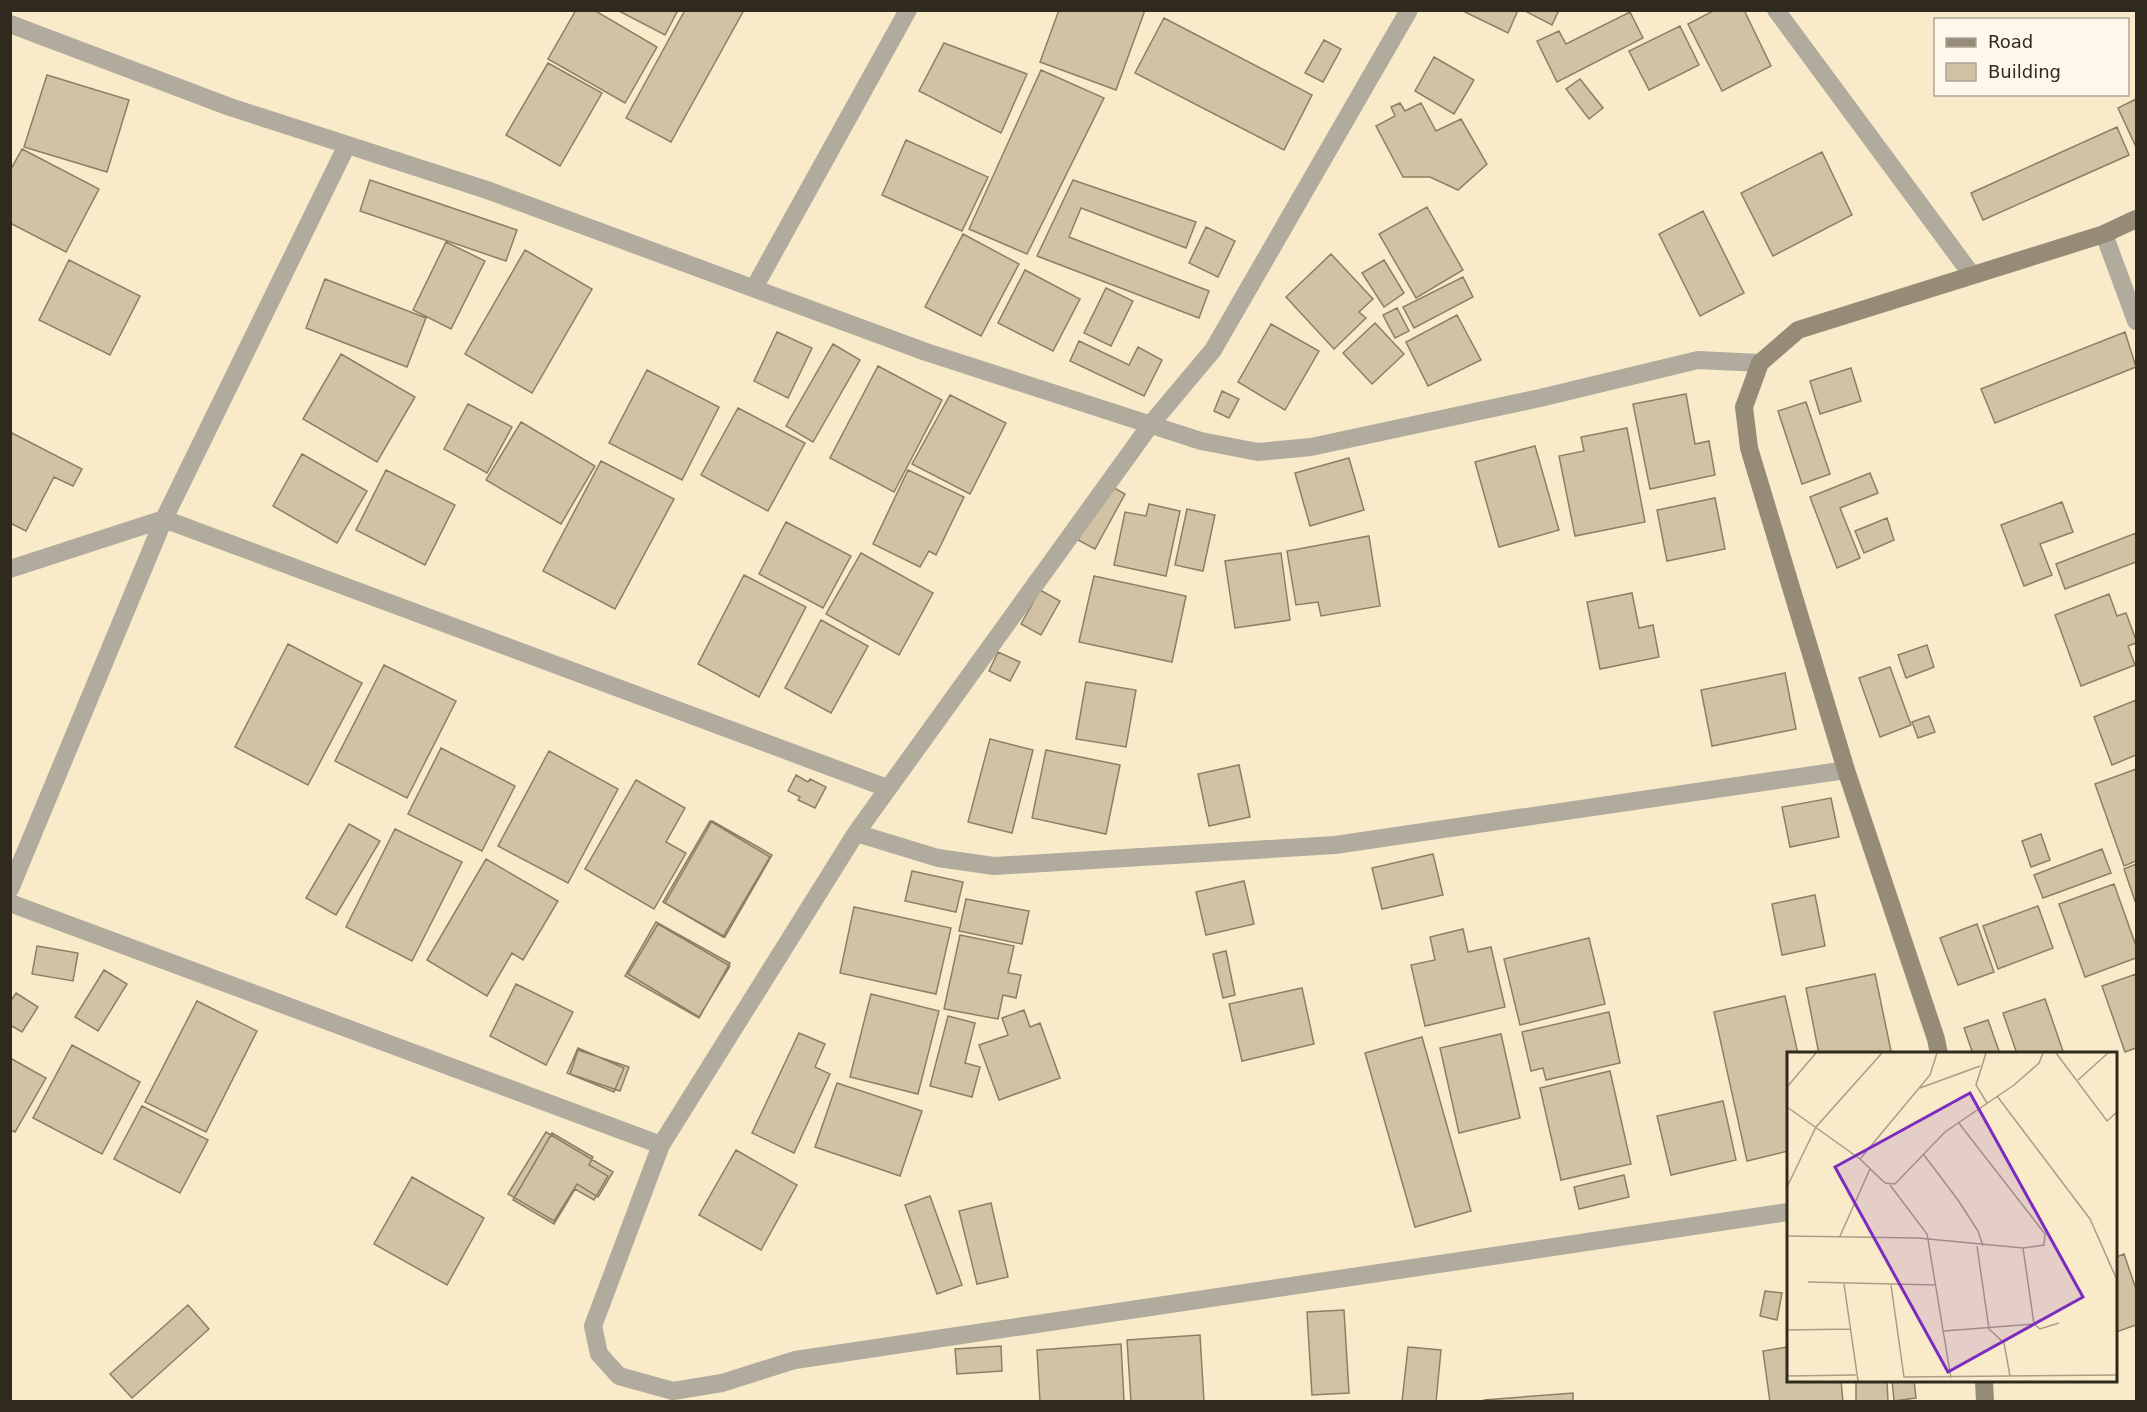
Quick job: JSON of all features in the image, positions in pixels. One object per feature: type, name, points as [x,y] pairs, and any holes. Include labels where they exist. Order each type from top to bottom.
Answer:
[{"type":"street","points":[[754,288],[908,10]]},
{"type":"street","points":[[1408,10],[1213,350],[1151,424],[855,833],[660,1145],[593,1326],[599,1354],[619,1376],[674,1391],[722,1383],[795,1360],[1787,1212]]},
{"type":"street","points":[[1776,10],[1972,275]]},
{"type":"street","points":[[10,24],[230,107],[487,190],[926,351],[1201,441],[1258,452],[1311,447],[1540,398],[1698,360],[1760,363]]},
{"type":"street","points":[[10,889],[164,519],[347,145]]},
{"type":"street","points":[[1939,1052],[1846,770],[1749,448],[1744,407],[1760,363],[1797,330],[2104,234],[2136,219]]},
{"type":"street","points":[[2104,234],[2136,321]]},
{"type":"street","points":[[10,569],[164,519],[887,788]]},
{"type":"street","points":[[855,833],[938,858],[994,866],[1335,845],[1846,770]]},
{"type":"street","points":[[10,903],[660,1145]]},
{"type":"street","points":[[1984,1382],[1985,1401]]},
{"type":"building","points":[[576,10],[594,10],[657,47],[625,103],[548,59]]},
{"type":"building","points":[[617,10],[678,10],[665,35]]},
{"type":"building","points":[[685,10],[744,10],[671,142],[626,118]]},
{"type":"building","points":[[1059,10],[1145,10],[1116,90],[1040,62]]},
{"type":"building","points":[[1461,10],[1518,10],[1508,33]]},
{"type":"building","points":[[1523,10],[1559,10],[1552,25]]},
{"type":"building","points":[[1715,10],[1744,10],[1771,66],[1722,91],[1688,24]]},
{"type":"building","points":[[1630,12],[1643,38],[1557,82],[1537,41],[1559,31],[1566,44]]},
{"type":"building","points":[[1164,18],[1312,95],[1284,150],[1135,73]]},
{"type":"building","points":[[1680,26],[1699,65],[1649,90],[1629,51]]},
{"type":"building","points":[[1324,40],[1341,49],[1323,82],[1305,73]]},
{"type":"building","points":[[944,43],[1027,74],[1001,133],[919,91]]},
{"type":"building","points":[[1434,57],[1474,80],[1454,114],[1415,91]]},
{"type":"building","points":[[548,63],[602,93],[560,166],[506,135]]},
{"type":"building","points":[[1041,70],[1104,98],[1027,254],[969,229]]},
{"type":"building","points":[[47,75],[129,100],[107,172],[24,147]]},
{"type":"building","points":[[1580,79],[1603,108],[1589,119],[1566,89]]},
{"type":"building","points":[[2136,99],[2136,147],[2118,108]]},
{"type":"building","points":[[1400,103],[1405,111],[1421,103],[1436,131],[1461,119],[1487,164],[1458,190],[1430,177],[1403,177],[1376,126],[1395,116],[1391,107]]},
{"type":"building","points":[[2117,127],[2129,155],[1983,220],[1971,193]]},
{"type":"building","points":[[906,140],[988,177],[962,231],[882,195]]},
{"type":"building","points":[[22,149],[99,189],[66,252],[10,223],[10,171]]},
{"type":"building","points":[[1822,152],[1852,215],[1773,256],[1741,193]]},
{"type":"building","points":[[370,180],[517,230],[506,261],[360,211]]},
{"type":"building","points":[[1073,180],[1196,222],[1186,248],[1081,208],[1069,237],[1209,291],[1199,318],[1037,256]]},
{"type":"building","points":[[1427,207],[1463,270],[1416,298],[1379,234]]},
{"type":"building","points":[[1703,211],[1744,293],[1700,316],[1659,234]]},
{"type":"building","points":[[1206,227],[1235,241],[1218,277],[1189,263]]},
{"type":"building","points":[[963,234],[1019,264],[981,336],[925,307]]},
{"type":"building","points":[[446,242],[485,261],[451,329],[413,310]]},
{"type":"building","points":[[525,250],[592,289],[532,393],[465,354]]},
{"type":"building","points":[[1331,254],[1373,299],[1359,312],[1366,318],[1334,349],[1286,297]]},
{"type":"building","points":[[69,260],[140,296],[110,355],[39,320]]},
{"type":"building","points":[[1384,260],[1404,293],[1384,307],[1362,273]]},
{"type":"building","points":[[1025,270],[1080,299],[1053,351],[998,323]]},
{"type":"building","points":[[1463,277],[1473,297],[1414,328],[1403,307]]},
{"type":"building","points":[[325,279],[426,318],[407,367],[306,328]]},
{"type":"building","points":[[1106,288],[1133,301],[1111,346],[1084,333]]},
{"type":"building","points":[[1397,308],[1409,331],[1395,338],[1383,315]]},
{"type":"building","points":[[1457,315],[1481,360],[1428,386],[1406,342]]},
{"type":"building","points":[[1375,323],[1404,354],[1372,384],[1343,353]]},
{"type":"building","points":[[1271,324],[1319,351],[1285,410],[1238,382]]},
{"type":"building","points":[[777,332],[812,348],[788,398],[754,381]]},
{"type":"building","points":[[2125,332],[2136,367],[1995,423],[1981,389]]},
{"type":"building","points":[[1079,341],[1129,365],[1138,347],[1162,360],[1144,396],[1070,361]]},
{"type":"building","points":[[833,344],[860,360],[813,442],[786,426]]},
{"type":"building","points":[[341,354],[415,397],[377,462],[303,419]]},
{"type":"building","points":[[878,366],[942,400],[894,492],[830,458]]},
{"type":"building","points":[[1851,368],[1861,401],[1820,414],[1810,381]]},
{"type":"building","points":[[647,370],[719,407],[682,480],[609,443]]},
{"type":"building","points":[[1222,391],[1239,399],[1229,418],[1214,411]]},
{"type":"building","points":[[1686,394],[1695,444],[1709,441],[1715,475],[1650,489],[1633,404]]},
{"type":"building","points":[[950,395],[1006,423],[970,494],[912,464]]},
{"type":"building","points":[[1806,402],[1830,474],[1802,484],[1778,411]]},
{"type":"building","points":[[468,404],[512,427],[487,473],[444,449]]},
{"type":"building","points":[[738,408],[805,443],[768,511],[701,475]]},
{"type":"building","points":[[521,422],[595,466],[561,524],[486,480]]},
{"type":"building","points":[[1627,428],[1645,522],[1575,536],[1559,456],[1584,451],[1581,437]]},
{"type":"building","points":[[10,432],[82,469],[73,486],[54,477],[26,531],[10,523]]},
{"type":"building","points":[[1535,446],[1559,530],[1499,547],[1475,462]]},
{"type":"building","points":[[302,454],[367,491],[337,543],[273,506]]},
{"type":"building","points":[[1349,458],[1364,510],[1310,526],[1295,473]]},
{"type":"building","points":[[601,461],[674,499],[615,609],[543,571]]},
{"type":"building","points":[[386,470],[455,505],[425,565],[356,530]]},
{"type":"building","points":[[908,470],[964,497],[936,555],[929,551],[920,567],[873,544]]},
{"type":"building","points":[[1870,473],[1878,493],[1840,508],[1860,558],[1837,568],[1810,497]]},
{"type":"building","points":[[1109,485],[1125,494],[1095,549],[1078,540]]},
{"type":"building","points":[[1715,498],[1725,549],[1667,561],[1657,510]]},
{"type":"building","points":[[2062,502],[2073,532],[2040,544],[2052,575],[2024,586],[2001,525]]},
{"type":"building","points":[[1149,504],[1180,511],[1166,576],[1114,565],[1125,512],[1146,516]]},
{"type":"building","points":[[1187,509],[1215,515],[1203,571],[1175,565]]},
{"type":"building","points":[[1887,518],[1894,540],[1864,553],[1855,531]]},
{"type":"building","points":[[786,522],[851,556],[823,608],[759,574]]},
{"type":"building","points":[[2136,533],[2136,562],[2065,589],[2056,564]]},
{"type":"building","points":[[1369,536],[1380,606],[1321,616],[1318,602],[1296,605],[1287,551]]},
{"type":"building","points":[[861,553],[933,593],[899,655],[826,614]]},
{"type":"building","points":[[1281,553],[1290,620],[1235,628],[1225,561]]},
{"type":"building","points":[[744,575],[806,607],[759,697],[698,664]]},
{"type":"building","points":[[1094,576],[1186,596],[1172,662],[1079,642]]},
{"type":"building","points":[[1040,590],[1060,601],[1041,635],[1021,624]]},
{"type":"building","points":[[1632,593],[1639,628],[1653,625],[1659,657],[1600,669],[1587,602]]},
{"type":"building","points":[[2109,594],[2117,616],[2126,613],[2136,640],[2136,643],[2128,646],[2135,665],[2081,686],[2055,615]]},
{"type":"building","points":[[821,620],[868,646],[831,713],[785,688]]},
{"type":"building","points":[[288,644],[362,683],[308,785],[235,747]]},
{"type":"building","points":[[1927,645],[1934,667],[1906,678],[1898,655]]},
{"type":"building","points":[[998,652],[1020,662],[1010,681],[989,671]]},
{"type":"building","points":[[384,665],[456,701],[407,798],[335,761]]},
{"type":"building","points":[[1890,667],[1911,725],[1880,737],[1859,678]]},
{"type":"building","points":[[1785,673],[1796,729],[1712,746],[1701,690]]},
{"type":"building","points":[[1086,682],[1136,690],[1126,747],[1076,739]]},
{"type":"building","points":[[2136,700],[2136,755],[2112,765],[2094,717]]},
{"type":"building","points":[[1929,716],[1935,732],[1918,738],[1912,722]]},
{"type":"building","points":[[990,739],[1033,750],[1012,833],[968,822]]},
{"type":"building","points":[[441,748],[515,786],[482,851],[408,814]]},
{"type":"building","points":[[1046,750],[1120,765],[1106,834],[1032,818]]},
{"type":"building","points":[[549,751],[618,789],[568,883],[498,846]]},
{"type":"building","points":[[1239,765],[1250,817],[1209,826],[1198,774]]},
{"type":"building","points":[[2136,769],[2136,861],[2124,866],[2095,784]]},
{"type":"building","points":[[796,775],[808,782],[810,779],[826,787],[815,808],[798,800],[800,797],[788,791]]},
{"type":"building","points":[[636,780],[685,808],[666,842],[686,853],[654,909],[585,869]]},
{"type":"building","points":[[1831,798],[1839,837],[1790,847],[1782,807]]},
{"type":"building","points":[[710,821],[770,857],[723,937],[663,902]]},
{"type":"building","points":[[712,821],[772,855],[725,937],[665,903]]},
{"type":"building","points":[[349,824],[380,841],[336,915],[306,898]]},
{"type":"building","points":[[395,829],[462,862],[412,961],[346,927]]},
{"type":"building","points":[[2041,834],[2050,860],[2031,867],[2022,841]]},
{"type":"building","points":[[2102,849],[2111,873],[2043,898],[2034,875]]},
{"type":"building","points":[[1433,854],[1443,895],[1382,909],[1372,868]]},
{"type":"building","points":[[486,859],[558,901],[523,960],[512,953],[487,996],[427,960]]},
{"type":"building","points":[[2136,864],[2136,904],[2124,869]]},
{"type":"building","points":[[912,871],[963,882],[956,912],[905,901]]},
{"type":"building","points":[[1244,881],[1254,924],[1206,935],[1196,892]]},
{"type":"building","points":[[2114,884],[2136,946],[2136,958],[2085,977],[2059,904]]},
{"type":"building","points":[[1815,895],[1825,946],[1782,955],[1772,904]]},
{"type":"building","points":[[966,899],[1029,911],[1022,944],[959,931]]},
{"type":"building","points":[[2038,906],[2053,948],[1998,969],[1983,926]]},
{"type":"building","points":[[854,907],[951,928],[936,994],[840,973]]},
{"type":"building","points":[[656,922],[730,963],[699,1018],[625,976]]},
{"type":"building","points":[[658,924],[730,966],[699,1017],[628,974]]},
{"type":"building","points":[[1977,924],[1994,972],[1958,985],[1940,938]]},
{"type":"building","points":[[1463,929],[1468,952],[1491,947],[1505,1007],[1425,1026],[1411,965],[1435,960],[1430,937]]},
{"type":"building","points":[[960,935],[1014,946],[1008,973],[1021,975],[1016,998],[1003,995],[998,1019],[944,1009]]},
{"type":"building","points":[[1589,938],[1605,1004],[1520,1025],[1504,959]]},
{"type":"building","points":[[37,946],[78,953],[73,981],[32,974]]},
{"type":"building","points":[[1226,951],[1235,995],[1223,998],[1213,954]]},
{"type":"building","points":[[104,970],[127,984],[98,1031],[75,1017]]},
{"type":"building","points":[[1875,974],[1891,1051],[1819,1052],[1806,988]]},
{"type":"building","points":[[2136,974],[2136,1048],[2125,1052],[2102,986]]},
{"type":"building","points":[[516,984],[573,1012],[546,1065],[490,1036]]},
{"type":"building","points":[[1302,988],[1314,1044],[1242,1061],[1229,1004]]},
{"type":"building","points":[[16,993],[38,1007],[22,1032],[10,1025],[10,1002]]},
{"type":"building","points":[[871,994],[939,1011],[918,1094],[850,1077]]},
{"type":"building","points":[[1785,996],[1798,1052],[1787,1052],[1787,1151],[1747,1161],[1714,1012]]},
{"type":"building","points":[[2045,999],[2063,1052],[2016,1052],[2003,1013]]},
{"type":"building","points":[[197,1001],[257,1031],[206,1132],[145,1102]]},
{"type":"building","points":[[1024,1010],[1030,1027],[1040,1023],[1060,1078],[999,1100],[979,1045],[1008,1035],[1002,1018]]},
{"type":"building","points":[[1609,1012],[1620,1063],[1546,1080],[1543,1068],[1531,1071],[1522,1032]]},
{"type":"building","points":[[948,1016],[975,1023],[965,1063],[980,1067],[972,1097],[930,1086]]},
{"type":"building","points":[[1988,1020],[1999,1052],[1972,1052],[1964,1028]]},
{"type":"building","points":[[799,1033],[825,1044],[815,1067],[830,1074],[794,1153],[752,1133]]},
{"type":"building","points":[[1501,1034],[1520,1118],[1459,1133],[1440,1048]]},
{"type":"building","points":[[1422,1037],[1471,1211],[1415,1227],[1365,1053]]},
{"type":"building","points":[[72,1045],[140,1082],[102,1154],[33,1118]]},
{"type":"building","points":[[578,1048],[624,1068],[614,1092],[567,1073]]},
{"type":"building","points":[[578,1050],[629,1067],[620,1091],[570,1074]]},
{"type":"building","points":[[10,1058],[46,1078],[15,1132],[10,1130]]},
{"type":"building","points":[[1610,1071],[1631,1164],[1561,1180],[1540,1088]]},
{"type":"building","points":[[837,1083],[922,1111],[900,1176],[815,1147]]},
{"type":"building","points":[[1723,1101],[1736,1160],[1671,1175],[1657,1116]]},
{"type":"building","points":[[142,1106],[208,1140],[180,1193],[114,1159]]},
{"type":"building","points":[[546,1132],[613,1172],[598,1197],[577,1184],[554,1221],[508,1194]]},
{"type":"building","points":[[552,1133],[593,1157],[589,1165],[608,1176],[594,1200],[575,1189],[554,1224],[513,1200]]},
{"type":"building","points":[[736,1150],[797,1185],[761,1250],[699,1215]]},
{"type":"building","points":[[1624,1175],[1629,1197],[1579,1209],[1574,1187]]},
{"type":"building","points":[[412,1177],[484,1218],[447,1285],[374,1244]]},
{"type":"building","points":[[930,1196],[962,1285],[937,1294],[905,1205]]},
{"type":"building","points":[[991,1203],[1008,1277],[977,1284],[959,1211]]},
{"type":"building","points":[[2124,1254],[2136,1289],[2136,1325],[2117,1332],[2117,1257]]},
{"type":"building","points":[[1765,1291],[1782,1293],[1777,1320],[1760,1316]]},
{"type":"building","points":[[188,1305],[209,1329],[132,1398],[110,1374]]},
{"type":"building","points":[[1344,1310],[1349,1393],[1312,1395],[1307,1312]]},
{"type":"building","points":[[1200,1335],[1204,1402],[1131,1402],[1127,1340]]},
{"type":"building","points":[[1121,1344],[1124,1401],[1040,1402],[1037,1350]]},
{"type":"building","points":[[1001,1346],[1002,1371],[957,1374],[955,1349]]},
{"type":"building","points":[[1408,1347],[1441,1350],[1436,1402],[1402,1402]]},
{"type":"building","points":[[1787,1347],[1787,1382],[1841,1382],[1843,1402],[1770,1402],[1763,1351]]},
{"type":"building","points":[[1856,1382],[1887,1382],[1888,1402],[1856,1402]]},
{"type":"building","points":[[1892,1382],[1914,1382],[1916,1398],[1894,1401]]},
{"type":"building","points":[[1573,1393],[1573,1402],[1484,1402],[1484,1400]]}]
